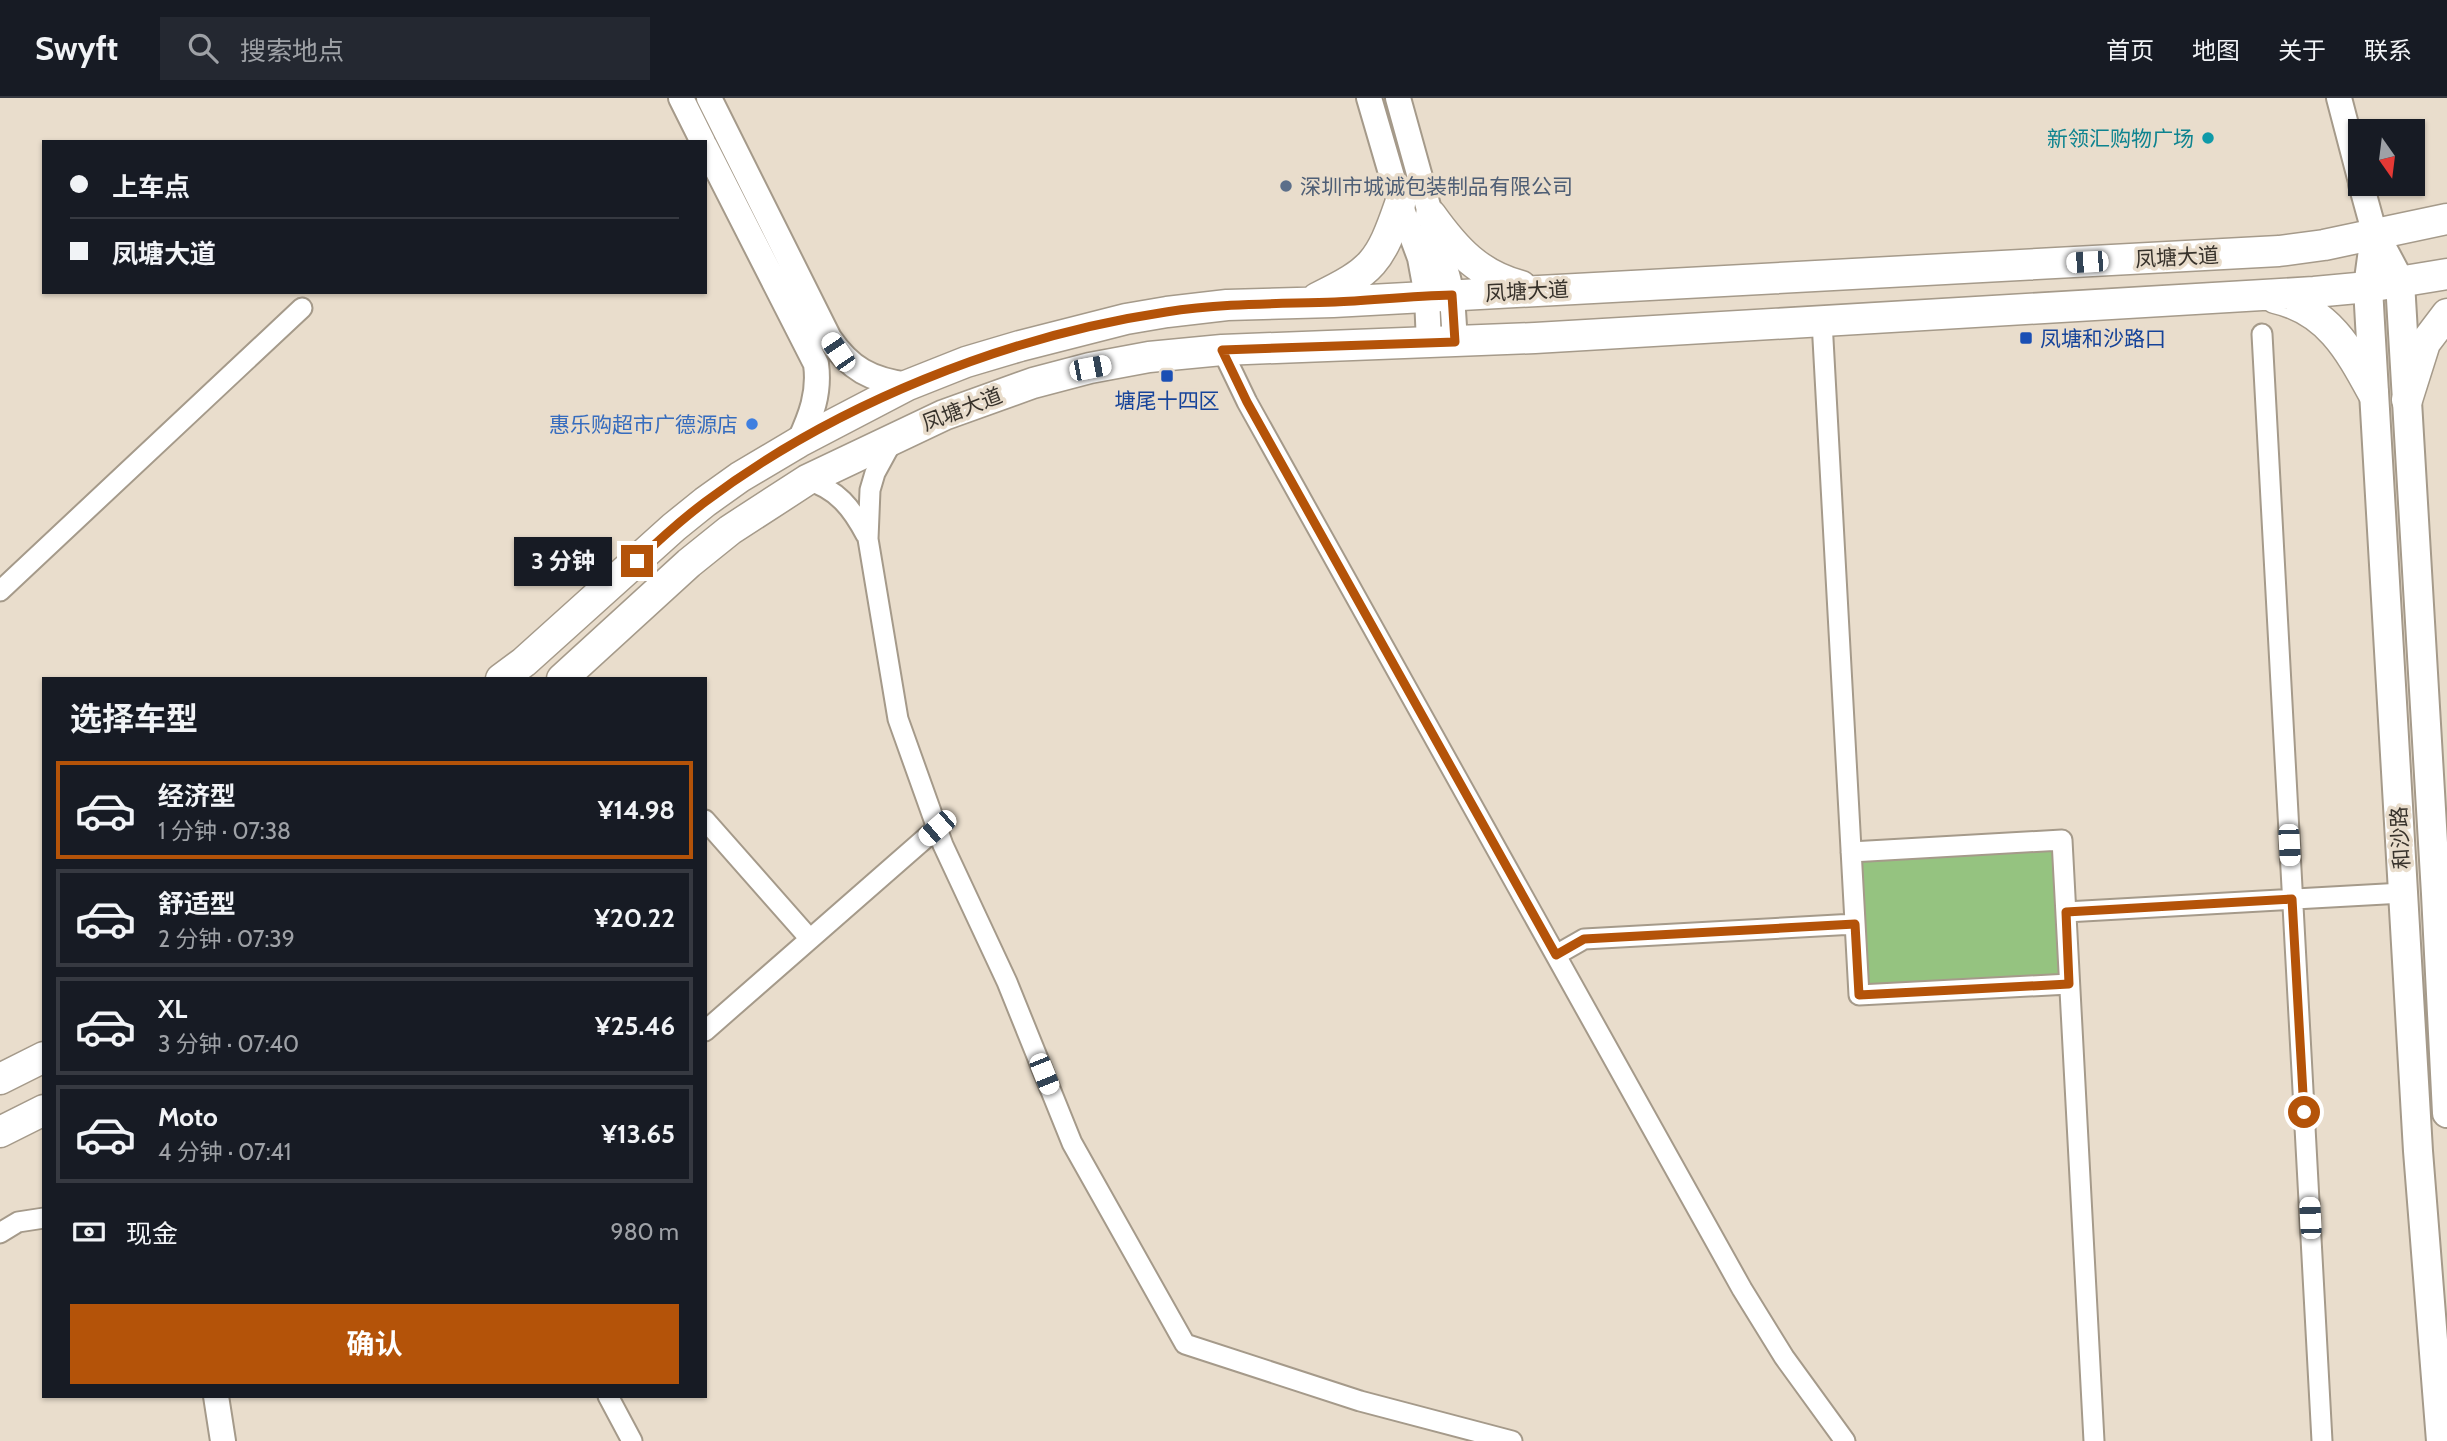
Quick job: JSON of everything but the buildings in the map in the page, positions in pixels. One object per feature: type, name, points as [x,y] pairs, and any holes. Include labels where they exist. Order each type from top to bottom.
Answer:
[{"type":"main road","points":[[1308,302],[1361,274],[1378,258],[1386,245],[1400,204]]},
{"type":"main road","points":[[1431,215],[1461,253],[1479,268],[1501,281],[1539,291]]},
{"type":"main road","name":"凤塘大道","points":[[504,677],[705,502],[740,477],[799,442],[908,385],[966,362],[1126,319],[1215,307],[2279,251],[2375,235],[2447,219]]},
{"type":"main road","name":"和沙路","points":[[2375,235],[2400,282],[2437,894],[2447,1113]]},
{"type":"main road","name":"和沙路","points":[[2375,235],[2368,287],[2373,393],[2418,1151],[2444,1441]]},
{"type":"main road","name":"凤塘大道","points":[[571,676],[689,562],[730,530],[807,480],[895,436],[978,401],[1079,371],[1149,357],[1222,350],[1442,343],[1822,321],[2368,287],[2447,274]]},
{"type":"main road","points":[[2257,294],[2291,302],[2318,317],[2350,350],[2373,393]]},
{"type":"main road","points":[[2407,400],[2425,343],[2447,314]]},
{"type":"main road","points":[[0,1079],[42,1058]]},
{"type":"main road","points":[[0,1132],[42,1111]]},
{"type":"street","points":[[681,98],[702,140]]},
{"type":"street","points":[[709,98],[833,345],[863,372],[882,381],[908,385]]},
{"type":"street","points":[[1369,98],[1400,204],[1420,258],[1439,295]]},
{"type":"street","points":[[1398,98],[1431,215],[1442,343]]},
{"type":"street","name":"和沙路","points":[[2339,98],[2348,133]]},
{"type":"street","points":[[707,150],[816,364],[817,393],[799,442]]},
{"type":"street","name":"和沙路","points":[[2364,196],[2375,235]]},
{"type":"street","points":[[0,591],[302,307]]},
{"type":"street","points":[[1822,321],[1859,995],[2069,984]]},
{"type":"street","points":[[2262,334],[2322,1441]]},
{"type":"street","points":[[1222,350],[1247,402],[1742,1289],[1784,1357],[1845,1441]]},
{"type":"street","points":[[895,436],[875,473],[870,490],[868,540],[898,719],[937,828],[1007,982],[1072,1143],[1185,1343],[1360,1401],[1513,1441]]},
{"type":"street","points":[[807,480],[830,489],[843,499],[856,516],[868,540]]},
{"type":"street","points":[[707,822],[810,939]]},
{"type":"street","points":[[707,1029],[937,828]]},
{"type":"street","points":[[1851,852],[2062,840],[2095,1441]]},
{"type":"street","points":[[2066,912],[2403,893]]},
{"type":"street","points":[[1556,955],[1584,939],[1855,924]]},
{"type":"street","points":[[0,1233],[18,1222],[42,1218]]},
{"type":"street","points":[[216,1398],[223,1441]]},
{"type":"street","points":[[609,1398],[632,1441]]},
{"type":"green space","points":[[2053,849],[2060,975],[1868,986],[1861,860]]},
{"type":"place","name":"新领汇购物广场","points":[[2208,138]]},
{"type":"place","name":"深圳市城诚包装制品有限公司","points":[[1286,186]]},
{"type":"place","name":"凤塘和沙路口","points":[[2026,338]]},
{"type":"place","name":"塘尾十四区","points":[[1167,376]]},
{"type":"place","name":"惠乐购超市广德源店","points":[[752,424]]},
{"type":"route","points":[[637,561],[674,527],[740,477],[875,401],[966,362],[1072,331],[1167,312],[1227,306],[1452,295],[1455,342],[1222,350],[1247,402],[1556,955],[1584,939],[1855,924],[1859,995],[2069,984],[2066,912],[2292,899],[2304,1112]]}]
